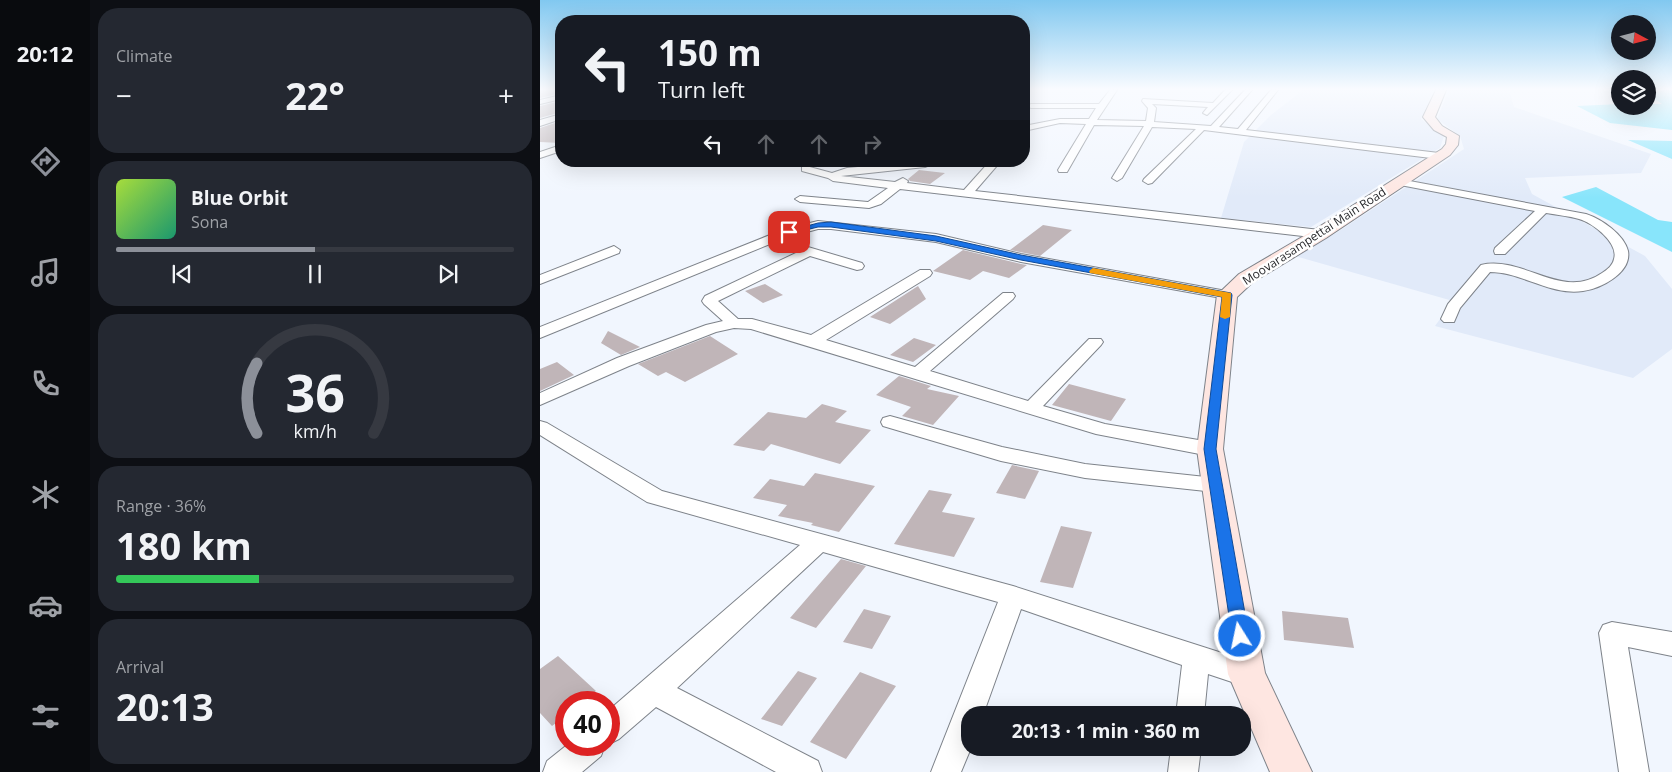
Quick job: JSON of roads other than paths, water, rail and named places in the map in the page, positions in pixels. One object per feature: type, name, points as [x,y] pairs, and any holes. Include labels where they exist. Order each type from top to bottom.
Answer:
[{"type":"street","points":[[1063,170],[1089,126]]},
{"type":"street","points":[[1117,178],[1148,126]]},
{"type":"street","points":[[1186,126],[1439,156]]},
{"type":"street","points":[[1213,129],[1216,126]]},
{"type":"street","points":[[1240,132],[1245,126]]},
{"type":"street","name":"Moovarasampettai Main Road","points":[[1227,295],[1246,278],[1320,234],[1439,156],[1452,145],[1453,136],[1436,126]]},
{"type":"street","points":[[1148,181],[1198,127]]},
{"type":"street","points":[[540,155],[555,150]]},
{"type":"street","points":[[806,169],[833,176],[847,172],[893,167]]},
{"type":"street","points":[[800,198],[869,205],[877,202],[924,167]]},
{"type":"street","points":[[967,193],[991,167]]},
{"type":"street","points":[[833,176],[832,178],[836,179],[1320,234]]},
{"type":"street","points":[[1399,182],[1582,216],[1602,228],[1617,242],[1622,250],[1622,258],[1617,267],[1607,276],[1590,285],[1565,288],[1505,268],[1486,268],[1453,307],[1449,319]]},
{"type":"street","points":[[1500,251],[1544,208]]},
{"type":"street","points":[[540,333],[789,232],[818,225],[936,238],[1021,258],[1227,295],[1210,449],[1247,674],[1291,772]]},
{"type":"street","points":[[770,240],[857,266]]},
{"type":"street","points":[[540,280],[614,250]]},
{"type":"street","points":[[734,323],[709,301],[710,299],[809,252]]},
{"type":"street","points":[[813,341],[925,274]]},
{"type":"street","points":[[918,373],[1008,296]]},
{"type":"street","points":[[540,400],[623,362],[712,328],[734,323],[752,324],[1102,430],[1210,449]]},
{"type":"street","points":[[1031,408],[1095,342]]},
{"type":"street","points":[[890,422],[1001,454],[1085,471],[1215,485]]},
{"type":"street","points":[[540,427],[655,498],[1014,596],[1247,674]]},
{"type":"street","points":[[620,720],[819,542]]},
{"type":"street","points":[[946,772],[1014,596]]},
{"type":"street","points":[[1634,772],[1612,634],[1672,644]]},
{"type":"street","points":[[1191,706],[1196,658]]},
{"type":"street","points":[[654,691],[807,772]]},
{"type":"street","points":[[558,772],[577,756]]},
{"type":"street","points":[[1183,772],[1185,756]]},
{"type":"water","points":[[1637,126],[1672,126],[1672,130]]},
{"type":"water","points":[[1628,140],[1672,141],[1672,159]]},
{"type":"water","points":[[1596,187],[1658,220],[1672,222],[1672,252],[1562,197]]}]
